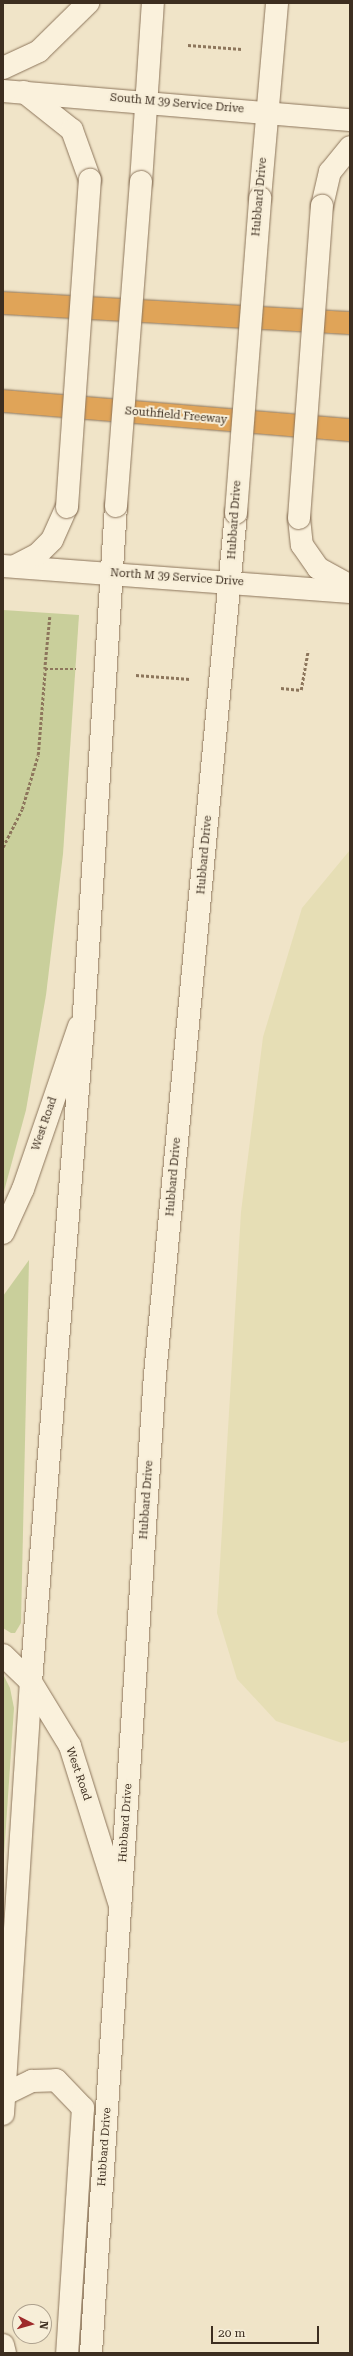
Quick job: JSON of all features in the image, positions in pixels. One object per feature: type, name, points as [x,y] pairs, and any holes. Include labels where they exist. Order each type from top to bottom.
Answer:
[{"type":"highway","points":[[3,303],[350,323]]},
{"type":"highway","name":"Southfield Freeway","points":[[3,401],[350,430]]},
{"type":"street","points":[[3,68],[39,51],[88,3]]},
{"type":"street","points":[[4,2104],[31,1682],[84,1013],[116,506],[148,104],[153,3]]},
{"type":"street","name":"Hubbard Drive","points":[[90,2353],[121,1909],[155,1375],[231,582],[260,198],[277,3]]},
{"type":"street","points":[[9,566],[37,555],[52,540],[67,507],[90,180],[72,130],[13,92]]},
{"type":"street","name":"South M 39 Service Drive","points":[[13,92],[350,120]]},
{"type":"street","points":[[350,147],[330,172],[322,206],[299,518],[302,546],[318,568],[350,586]]},
{"type":"street","name":"North M 39 Service Drive","points":[[9,566],[350,592]]},
{"type":"street","name":"West Road","points":[[3,1233],[23,1189],[84,1013]]},
{"type":"street","name":"West Road","points":[[3,1655],[31,1682],[70,1746],[121,1909]]},
{"type":"street","points":[[4,2104],[32,2081],[56,2080],[83,2108],[67,2353]]},
{"type":"street","points":[[3,2345],[5,2353]]},
{"type":"path","points":[[188,45],[244,49]]},
{"type":"path","points":[[3,847],[22,809],[38,755],[50,617]]},
{"type":"path","points":[[281,688],[301,690],[308,651]]},
{"type":"path","points":[[45,669],[77,669]]},
{"type":"path","points":[[136,675],[192,679]]},
{"type":"shaded area","points":[[350,850],[350,1740],[342,1743],[276,1721],[237,1679],[217,1613],[241,1212],[263,1037],[302,908]]},
{"type":"green space","points":[[3,610],[79,615],[63,854],[46,995],[26,1110],[3,1195]]},
{"type":"green space","points":[[29,1260],[21,1623],[15,1633],[11,1633],[3,1628],[3,1296]]},
{"type":"green space","points":[[3,1674],[10,1688],[14,1708],[3,1870]]}]
